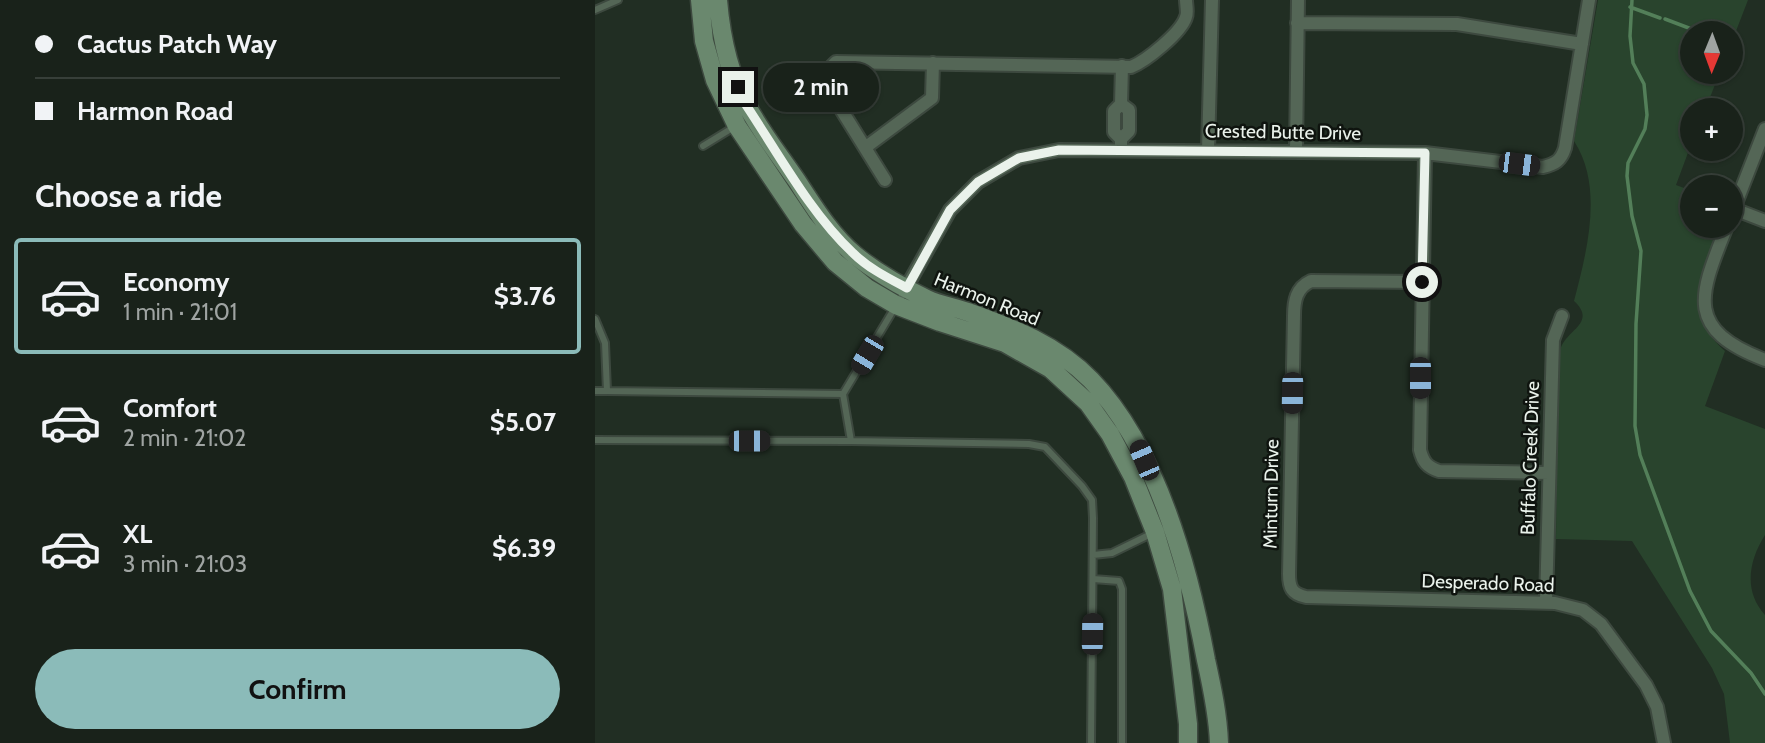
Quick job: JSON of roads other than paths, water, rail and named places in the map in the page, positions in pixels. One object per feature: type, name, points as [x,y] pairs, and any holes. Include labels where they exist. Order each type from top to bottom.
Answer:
[{"type":"street","name":"Harmon Road","points":[[700,0],[704,41],[715,80],[737,126],[803,224],[835,262],[867,288],[896,304],[940,322],[1005,343],[1051,369],[1088,403],[1110,434],[1163,529],[1194,595],[1218,721],[1219,743]]},
{"type":"street","name":"Harmon Road","points":[[719,0],[720,27],[728,58],[746,105],[827,226],[854,254],[885,277],[929,300],[1017,330],[1060,354],[1090,379],[1115,408],[1137,443],[1163,529],[1188,724],[1188,743]]},
{"type":"street","points":[[885,180],[821,77],[836,62],[1131,66],[1144,62],[1179,27],[1187,16],[1186,0]]},
{"type":"street","points":[[1208,150],[1212,0]]},
{"type":"street","points":[[1296,152],[1298,0]]},
{"type":"street","points":[[1297,23],[1457,24],[1581,44],[1589,0]]},
{"type":"street","name":"Crested Butte Drive","points":[[907,288],[950,210],[978,182],[1019,158],[1059,150],[1121,144],[1208,150],[1425,153],[1543,167],[1554,164],[1562,158],[1565,148],[1581,44]]},
{"type":"street","points":[[866,147],[932,98],[933,64]]},
{"type":"street","points":[[1121,144],[1114,132],[1114,111],[1121,104],[1122,66]]},
{"type":"street","points":[[1743,184],[1765,129]]},
{"type":"street","points":[[1425,153],[1422,460],[1429,468],[1439,471],[1549,473]]},
{"type":"street","points":[[1743,215],[1765,221]]},
{"type":"street","points":[[1722,238],[1704,291],[1705,308],[1710,323],[1733,347],[1765,360]]},
{"type":"street","name":"Minturn Drive","points":[[1289,574],[1294,309],[1298,291],[1303,284],[1311,281],[1422,282]]},
{"type":"street","name":"Buffalo Creek Drive","points":[[1546,603],[1553,340],[1562,316]]},
{"type":"street","name":"Desperado Road","points":[[1289,574],[1292,590],[1297,595],[1306,597],[1546,603],[1583,610],[1601,624],[1646,685],[1657,707],[1664,743]]},
{"type":"lane","points":[[595,10],[618,0]]},
{"type":"lane","points":[[703,146],[737,126]]},
{"type":"lane","points":[[851,441],[843,394],[907,288]]},
{"type":"lane","points":[[595,319],[605,343],[607,391]]},
{"type":"lane","points":[[595,391],[843,394]]},
{"type":"lane","points":[[595,440],[851,441],[1028,444],[1045,447],[1092,500],[1091,743]]},
{"type":"lane","points":[[1093,555],[1112,553],[1163,529]]},
{"type":"lane","points":[[1093,579],[1119,581],[1122,589],[1122,743]]},
{"type":"waterway","points":[[1632,0],[1630,36],[1633,63],[1644,84],[1647,115],[1645,129],[1628,163],[1627,176],[1632,216],[1641,251],[1636,324],[1635,426],[1640,455],[1690,591],[1711,631],[1751,673],[1765,694]]},
{"type":"waterway","points":[[1630,7],[1660,18]]},
{"type":"waterway","points":[[1665,19],[1680,25]]}]
